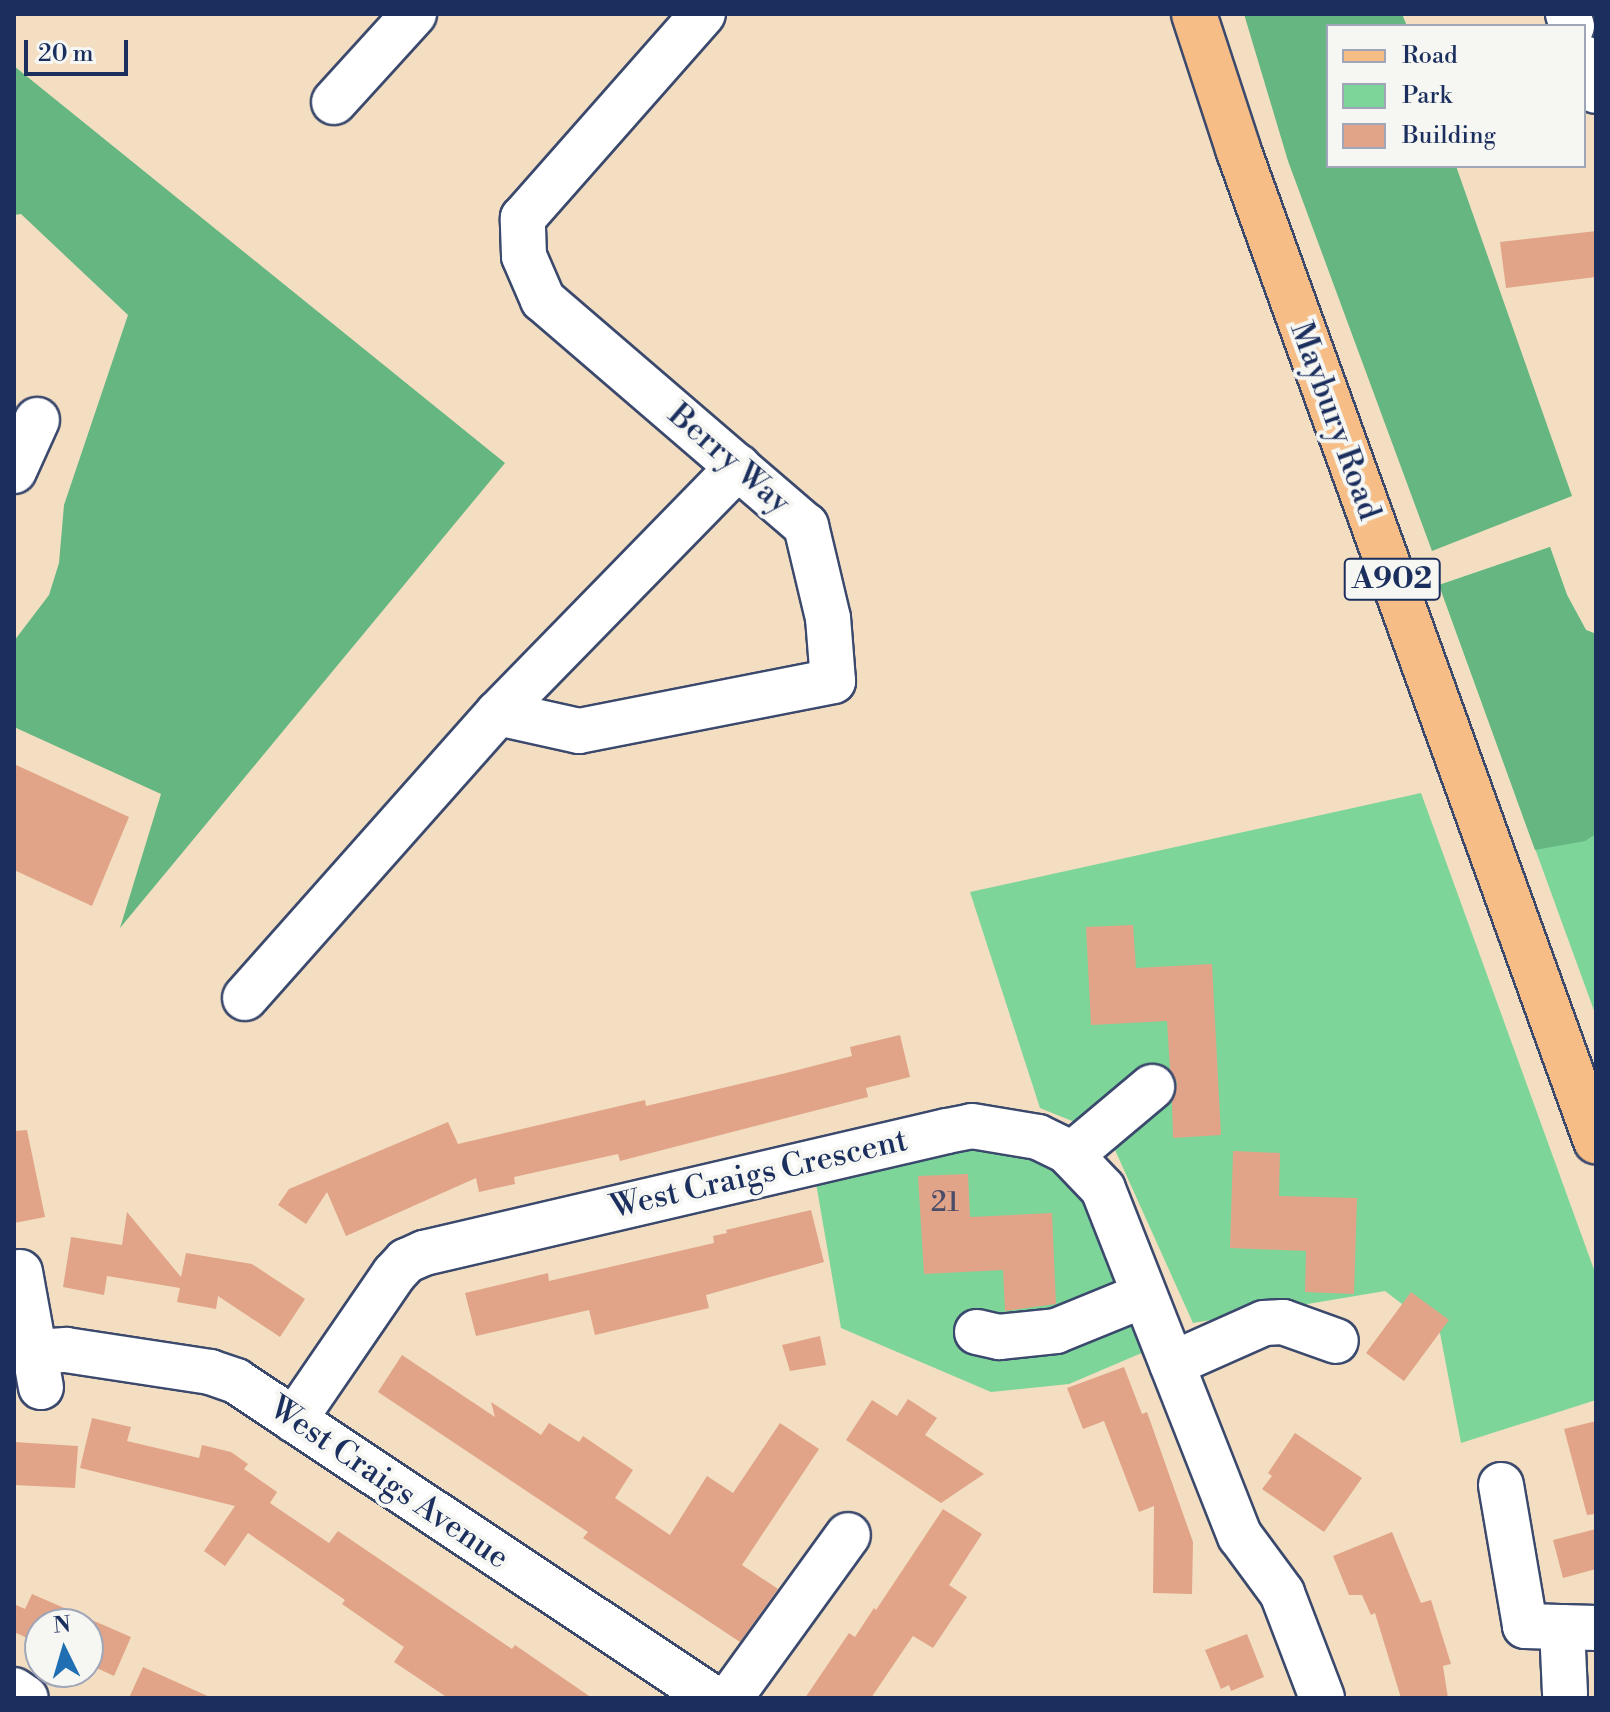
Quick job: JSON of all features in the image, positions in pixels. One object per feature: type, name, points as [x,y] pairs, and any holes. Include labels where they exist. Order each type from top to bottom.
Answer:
[{"type":"main road","name":"Maybury Road","points":[[1194,14],[1243,164],[1596,1141]]},
{"type":"street","points":[[334,102],[414,14]]},
{"type":"street","name":"Berry Way","points":[[498,713],[579,731],[833,681],[828,618],[806,526],[543,300],[524,256],[523,218],[703,14]]},
{"type":"street","points":[[1586,64],[1596,91]]},
{"type":"street","points":[[14,471],[37,420]]},
{"type":"street","points":[[245,998],[498,713],[738,467]]},
{"type":"street","points":[[1071,1155],[1152,1087]]},
{"type":"street","name":"West Craigs Crescent","points":[[294,1420],[394,1274],[406,1261],[424,1253],[806,1162],[972,1126],[1038,1137],[1071,1155],[1103,1189],[1240,1536],[1282,1593],[1322,1698]]},
{"type":"street","name":"West Craigs Avenue","points":[[20,1272],[38,1370],[66,1350],[210,1372],[236,1381],[713,1698]]},
{"type":"street","points":[[977,1332],[999,1337],[1056,1331],[1144,1295]]},
{"type":"street","points":[[1172,1364],[1264,1323],[1283,1322],[1336,1341]]},
{"type":"street","points":[[1501,1485],[1525,1626],[1579,1628],[1565,1694]]},
{"type":"street","points":[[730,1698],[848,1535]]},
{"type":"street","points":[[14,1690],[26,1698]]},
{"type":"green space","points":[[1244,14],[1402,14],[1406,24],[1326,24],[1326,168],[1457,168],[1572,496],[1432,551],[1288,161]]},
{"type":"green space","points":[[14,66],[505,463],[120,928],[161,794],[14,727],[14,641],[49,595],[59,563],[64,505],[128,315],[21,214],[14,215]]},
{"type":"green space","points":[[1550,547],[1567,595],[1586,630],[1596,634],[1596,1016],[1439,585]]},
{"type":"green space","points":[[1550,547],[1567,595],[1586,630],[1596,634],[1596,834],[1585,841],[1535,850],[1439,585]]},
{"type":"green space","points":[[1421,793],[1596,1275],[1596,1400],[1461,1443],[1440,1333],[1385,1291],[1193,1323],[1115,1150],[1082,1125],[1040,1108],[970,892]]},
{"type":"green space","points":[[975,1147],[1012,1151],[1045,1164],[1079,1188],[1144,1352],[1069,1384],[991,1392],[841,1328],[816,1183]]},
{"type":"building","points":[[1596,231],[1596,277],[1506,288],[1500,242]]},
{"type":"building","points":[[14,764],[129,817],[92,906],[14,870]]},
{"type":"building","points":[[1133,925],[1136,968],[1212,964],[1221,1135],[1173,1138],[1172,1101],[1177,1083],[1170,1070],[1167,1021],[1091,1025],[1086,927]]},
{"type":"building","points":[[900,1035],[910,1077],[866,1088],[868,1097],[620,1161],[618,1154],[514,1177],[515,1184],[479,1192],[476,1178],[346,1236],[327,1192],[306,1224],[278,1205],[289,1189],[448,1122],[458,1144],[645,1100],[646,1106],[786,1073],[852,1056],[850,1047]]},
{"type":"building","points":[[27,1130],[45,1217],[14,1223],[14,1131]]},
{"type":"building","points":[[1233,1151],[1280,1153],[1279,1196],[1357,1198],[1354,1294],[1305,1292],[1306,1251],[1230,1248]]},
{"type":"building","points":[[968,1174],[970,1217],[1052,1213],[1056,1304],[1005,1311],[1003,1270],[924,1274],[918,1176]]},
{"type":"building","points":[[811,1210],[824,1262],[706,1295],[709,1308],[595,1335],[589,1310],[476,1336],[465,1293],[548,1273],[549,1281],[714,1243],[713,1236],[727,1233],[726,1230]]},
{"type":"building","points":[[127,1212],[181,1277],[186,1253],[252,1264],[305,1299],[280,1337],[218,1296],[216,1309],[177,1302],[180,1288],[107,1276],[104,1295],[63,1287],[71,1237],[122,1245]]},
{"type":"building","points":[[1411,1292],[1449,1320],[1404,1381],[1366,1353]]},
{"type":"building","points":[[820,1336],[826,1365],[790,1371],[782,1345]]},
{"type":"building","points":[[402,1355],[495,1417],[491,1402],[541,1435],[549,1423],[579,1442],[583,1436],[633,1470],[615,1498],[670,1535],[707,1476],[733,1493],[780,1423],[819,1449],[742,1565],[778,1589],[740,1642],[583,1538],[588,1532],[378,1392]]},
{"type":"building","points":[[1124,1367],[1142,1414],[1147,1412],[1193,1542],[1192,1594],[1153,1593],[1154,1506],[1139,1512],[1104,1421],[1083,1429],[1067,1388]]},
{"type":"building","points":[[908,1399],[937,1418],[925,1435],[984,1474],[941,1503],[846,1440],[872,1400],[897,1416]]},
{"type":"building","points":[[92,1418],[131,1427],[127,1441],[199,1458],[202,1445],[231,1452],[248,1464],[244,1469],[277,1492],[270,1503],[329,1543],[338,1531],[512,1649],[515,1645],[592,1698],[448,1698],[394,1662],[404,1647],[342,1604],[345,1600],[248,1533],[225,1566],[204,1551],[235,1506],[80,1468]]},
{"type":"building","points":[[1596,1421],[1596,1514],[1587,1515],[1564,1429]]},
{"type":"building","points":[[1295,1433],[1362,1478],[1324,1532],[1262,1489],[1272,1476],[1268,1473]]},
{"type":"building","points":[[14,1442],[78,1446],[75,1488],[14,1485]]},
{"type":"building","points":[[943,1509],[982,1534],[949,1585],[967,1597],[933,1648],[913,1636],[871,1698],[805,1698],[849,1633],[855,1637],[874,1608],[876,1610]]},
{"type":"building","points":[[1596,1529],[1596,1569],[1563,1578],[1553,1540]]},
{"type":"building","points":[[1392,1532],[1421,1603],[1431,1600],[1451,1664],[1443,1666],[1448,1698],[1401,1698],[1375,1613],[1371,1615],[1362,1595],[1349,1595],[1333,1556]]},
{"type":"building","points":[[32,1594],[64,1608],[25,1608]]},
{"type":"building","points":[[14,1604],[24,1609],[24,1637],[14,1632]]},
{"type":"building","points":[[104,1625],[131,1637],[114,1676],[104,1671]]},
{"type":"building","points":[[1247,1634],[1264,1677],[1231,1691],[1229,1685],[1221,1689],[1205,1650]]},
{"type":"building","points":[[143,1667],[212,1698],[129,1698]]}]
